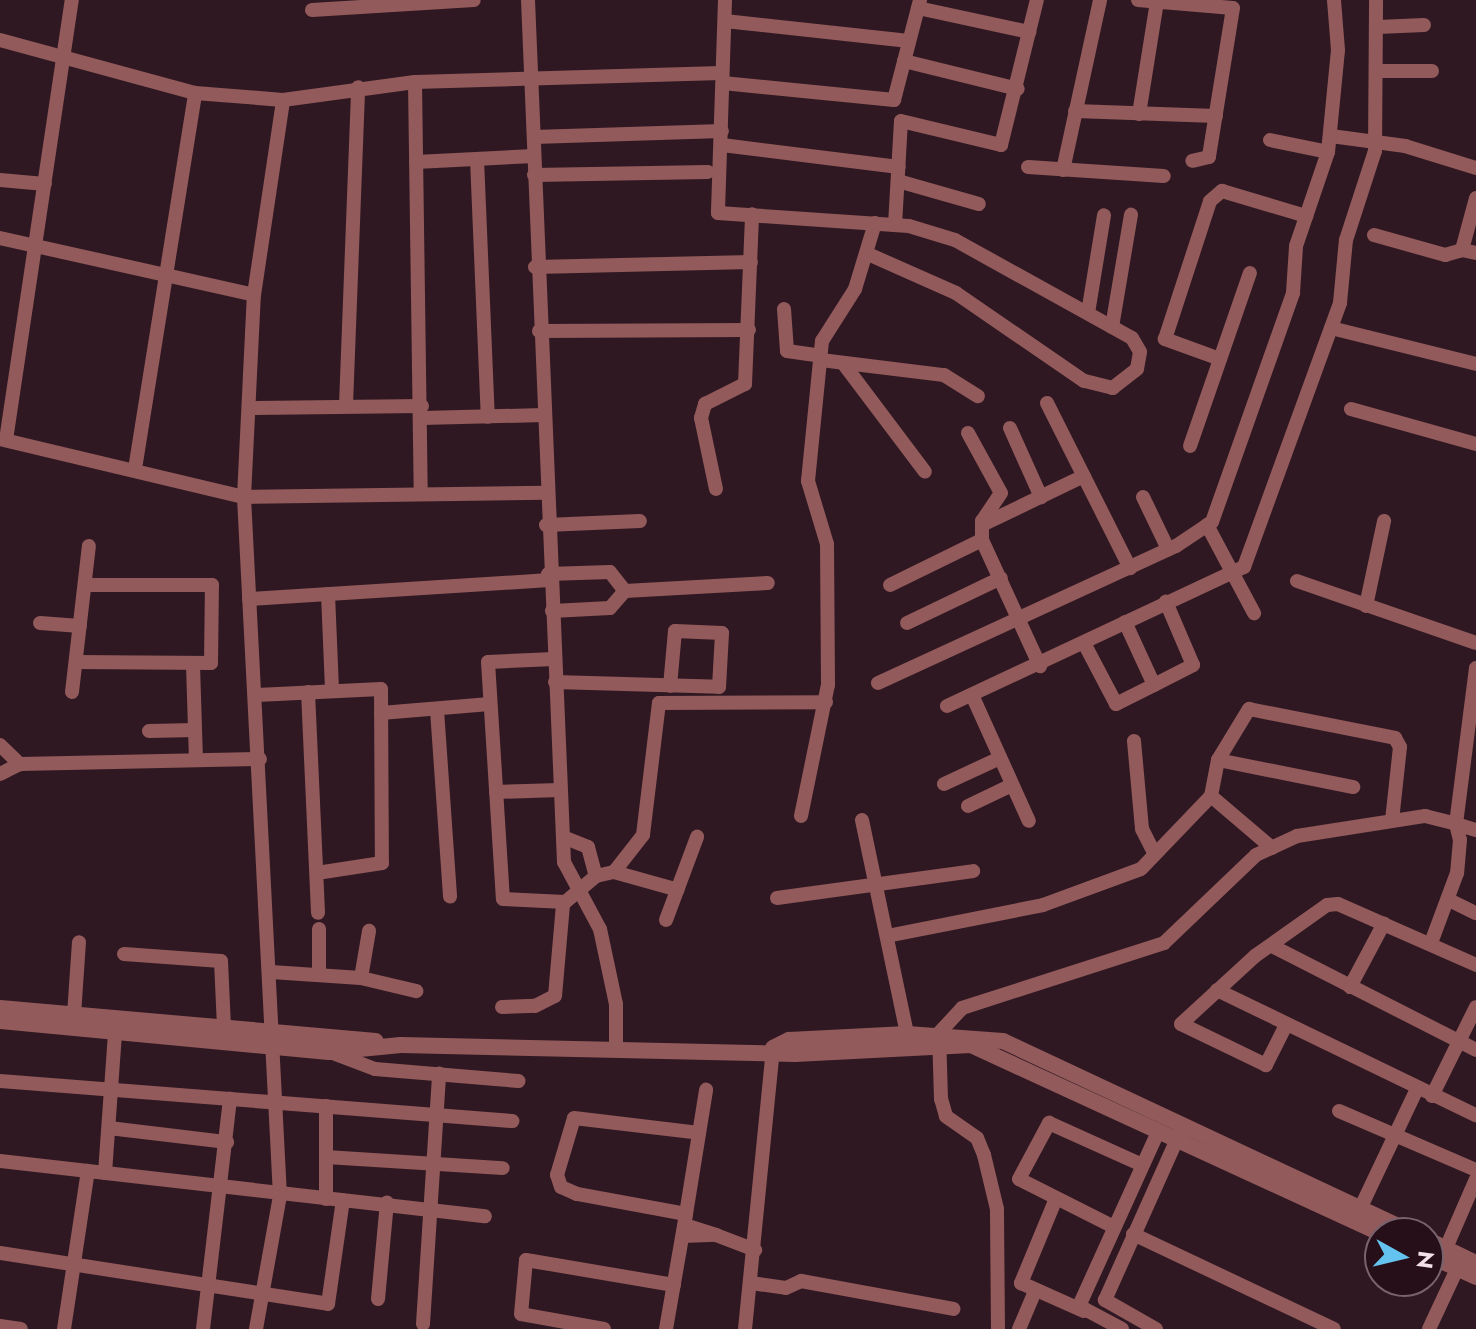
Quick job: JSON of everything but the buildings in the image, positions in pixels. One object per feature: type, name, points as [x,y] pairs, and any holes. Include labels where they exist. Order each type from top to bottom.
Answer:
[{"type":"street","points":[[72,0],[67,52],[3,440],[244,497],[545,493]]},
{"type":"street","points":[[312,10],[474,0]]},
{"type":"street","points":[[528,0],[533,78],[535,267],[563,837],[567,876],[593,911],[610,971],[616,1048]]},
{"type":"street","points":[[725,0],[718,213],[895,225],[955,240],[1088,313],[1137,344],[1140,360],[1133,377],[1113,388],[1084,381],[956,293],[868,254]]},
{"type":"street","points":[[895,225],[901,121],[1001,145],[1018,89],[1037,0]]},
{"type":"street","points":[[1063,170],[1100,0]]},
{"type":"street","points":[[1138,0],[1233,8],[1209,157],[1192,161]]},
{"type":"street","points":[[878,683],[1130,568],[1207,525],[1293,293],[1306,216],[1328,152],[1334,0]]},
{"type":"street","points":[[947,706],[1040,666],[1166,602],[1234,575],[1245,564],[1331,328],[1346,240],[1376,142],[1379,71],[1376,0]]},
{"type":"street","points":[[1139,114],[1157,1]]},
{"type":"street","points":[[0,40],[67,52],[195,93],[283,100],[358,87],[533,78],[722,78],[894,100],[919,4],[1029,32]]},
{"type":"street","points":[[725,21],[909,41]]},
{"type":"street","points":[[1378,27],[1424,25]]},
{"type":"street","points":[[904,61],[1018,89]]},
{"type":"street","points":[[1379,71],[1432,71]]},
{"type":"street","points":[[415,82],[421,493]]},
{"type":"street","points":[[346,405],[358,87]]},
{"type":"street","points":[[135,469],[195,93]]},
{"type":"street","points":[[256,1329],[259,1290],[280,1196],[275,1039],[244,497],[254,295],[283,100]]},
{"type":"street","points":[[1075,111],[1216,116]]},
{"type":"street","points":[[1331,136],[1376,142],[1476,168]]},
{"type":"street","points":[[534,137],[722,138],[898,174],[979,204]]},
{"type":"street","points":[[1270,140],[1328,152]]},
{"type":"street","points":[[416,162],[534,156]]},
{"type":"street","points":[[477,159],[488,417]]},
{"type":"street","points":[[1028,167],[1164,176]]},
{"type":"street","points":[[534,175],[708,172]]},
{"type":"street","points":[[0,180],[45,184]]},
{"type":"street","points":[[1220,359],[1165,339],[1210,201],[1222,191],[1306,216]]},
{"type":"street","points":[[1374,235],[1445,255],[1469,252],[1476,198]]},
{"type":"street","points":[[716,489],[701,418],[705,404],[745,384],[752,214]]},
{"type":"street","points":[[1088,313],[1104,215]]},
{"type":"street","points":[[1112,327],[1131,215]]},
{"type":"street","points":[[801,816],[826,702],[827,544],[808,481],[821,358],[868,254],[875,223]]},
{"type":"street","points":[[0,238],[254,295]]},
{"type":"street","points":[[535,267],[751,262]]},
{"type":"street","points":[[1190,446],[1250,273]]},
{"type":"street","points":[[784,309],[787,351],[843,363],[944,375],[978,396]]},
{"type":"street","points":[[1331,328],[1476,364]]},
{"type":"street","points":[[539,331],[749,330]]},
{"type":"street","points":[[843,363],[925,472]]},
{"type":"street","points":[[1047,403],[1130,568]]},
{"type":"street","points":[[249,408],[346,405],[488,417],[544,415]]},
{"type":"street","points":[[1351,409],[1476,444]]},
{"type":"street","points":[[1010,428],[1041,497]]},
{"type":"street","points":[[968,433],[1001,493],[982,533],[1022,618],[1040,666]]},
{"type":"street","points":[[890,585],[1041,497],[1084,476]]},
{"type":"street","points":[[1143,497],[1168,549]]},
{"type":"street","points":[[546,525],[640,521]]},
{"type":"street","points":[[1366,606],[1384,521]]},
{"type":"street","points":[[1207,525],[1254,613]]},
{"type":"street","points":[[72,692],[89,546]]},
{"type":"street","points":[[249,599],[611,572],[625,591]]},
{"type":"street","points":[[907,623],[1001,578]]},
{"type":"street","points":[[1297,581],[1476,643]]},
{"type":"street","points":[[552,611],[610,608],[625,591],[768,583]]},
{"type":"street","points":[[76,662],[211,663],[212,585],[86,585]]},
{"type":"street","points":[[328,594],[332,691]]},
{"type":"street","points":[[1084,643],[1116,704],[1154,685],[1193,665],[1166,602]]},
{"type":"street","points":[[1125,622],[1154,685]]},
{"type":"street","points":[[40,623],[80,626]]},
{"type":"street","points":[[555,682],[670,686],[722,684],[722,633],[675,631],[670,686]]},
{"type":"street","points":[[554,659],[488,661],[503,899],[565,902],[596,876],[614,872],[678,890]]},
{"type":"street","points":[[193,665],[196,760]]},
{"type":"street","points":[[1431,943],[1457,873],[1456,824],[1476,668]]},
{"type":"street","points":[[257,695],[380,688],[382,863],[317,873]]},
{"type":"street","points":[[308,692],[318,913]]},
{"type":"street","points":[[972,695],[1029,821]]},
{"type":"street","points":[[614,872],[643,835],[659,703],[826,702]]},
{"type":"street","points":[[381,713],[490,704]]},
{"type":"street","points":[[887,936],[1058,901],[1141,869],[1211,796],[1218,760],[1249,709],[1371,728],[1400,747],[1392,821]]},
{"type":"street","points":[[437,710],[450,897]]},
{"type":"street","points":[[149,731],[195,730]]},
{"type":"street","points":[[1134,741],[1142,829],[1155,854]]},
{"type":"street","points":[[0,745],[20,764]]},
{"type":"street","points":[[944,784],[1000,758]]},
{"type":"street","points":[[0,774],[20,764],[260,759]]},
{"type":"street","points":[[1218,760],[1353,787]]},
{"type":"street","points":[[968,806],[1012,785]]},
{"type":"street","points":[[496,792],[560,790]]},
{"type":"street","points":[[1211,796],[1272,848]]},
{"type":"street","points":[[998,1329],[997,1209],[977,1138],[946,1116],[939,1039],[973,1002],[1164,943],[1272,848],[1297,836],[1425,816],[1476,830]]},
{"type":"street","points":[[862,820],[907,1034]]},
{"type":"street","points":[[563,837],[588,847],[596,876]]},
{"type":"street","points":[[666,920],[697,837]]},
{"type":"street","points":[[777,898],[876,887],[973,871]]},
{"type":"street","points":[[1449,900],[1476,913]]},
{"type":"street","points":[[502,1007],[535,1006],[555,996],[565,902]]},
{"type":"street","points":[[1286,1025],[1266,1065],[1181,1024],[1217,990],[1327,905],[1384,923],[1476,965]]},
{"type":"street","points":[[1350,987],[1384,923]]},
{"type":"street","points":[[319,929],[319,974]]},
{"type":"street","points":[[361,978],[369,931]]},
{"type":"street","points":[[74,1015],[79,942]]},
{"type":"street","points":[[1274,947],[1476,1050]]},
{"type":"street","points":[[124,954],[221,961],[224,1027]]},
{"type":"street","points":[[271,972],[361,978],[416,991]]},
{"type":"street","points":[[1217,990],[1476,1115]]},
{"type":"street","points":[[1432,1096],[1476,1007]]},
{"type":"street","points":[[0,1008],[115,1032],[401,1045],[773,1048],[795,1054],[939,1039],[1003,1041],[1364,1225]]},
{"type":"street","points":[[0,1021],[74,1015],[224,1027],[329,1052],[375,1069],[518,1081]]},
{"type":"street","points":[[105,1173],[115,1032]]},
{"type":"street","points":[[773,1048],[789,1040],[907,1034],[1003,1055],[1158,1132],[1179,1133],[1377,1217]]},
{"type":"street","points":[[329,1052],[401,1045]]},
{"type":"street","points":[[745,1329],[773,1048]]},
{"type":"street","points":[[423,1324],[439,1074]]},
{"type":"street","points":[[0,1081],[512,1121]]},
{"type":"street","points":[[1360,1209],[1417,1089]]},
{"type":"street","points":[[666,1329],[706,1090]]},
{"type":"street","points":[[203,1329],[224,1189],[230,1099]]},
{"type":"street","points":[[326,1106],[326,1199]]},
{"type":"street","points":[[1339,1111],[1476,1170]]},
{"type":"street","points":[[699,1133],[574,1118],[557,1175],[561,1187],[755,1250]]},
{"type":"street","points":[[1114,1227],[1018,1182],[1049,1123],[1142,1165]]},
{"type":"street","points":[[109,1128],[227,1142]]},
{"type":"street","points":[[1084,1311],[1080,1301],[1158,1132]]},
{"type":"street","points":[[1149,1328],[1105,1300],[1179,1133]]},
{"type":"street","points":[[326,1157],[432,1161],[503,1168]]},
{"type":"street","points":[[0,1161],[280,1196],[387,1202],[485,1216]]},
{"type":"street","points":[[64,1329],[88,1171]]},
{"type":"street","points":[[1476,1179],[1446,1248],[1476,1263]]},
{"type":"street","points":[[0,1253],[210,1280],[329,1303],[343,1200]]},
{"type":"street","points":[[1055,1201],[1021,1283],[1034,1293],[1122,1329]]},
{"type":"street","points":[[378,1299],[387,1202]]},
{"type":"street","points":[[1133,1234],[1333,1329]]},
{"type":"street","points":[[604,1329],[521,1314],[526,1260],[674,1285]]},
{"type":"street","points":[[1444,1263],[1476,1277]]},
{"type":"street","points":[[1429,1329],[1457,1269]]},
{"type":"street","points":[[751,1283],[786,1288],[801,1281],[953,1309]]},
{"type":"street","points":[[1019,1329],[1034,1293]]}]
